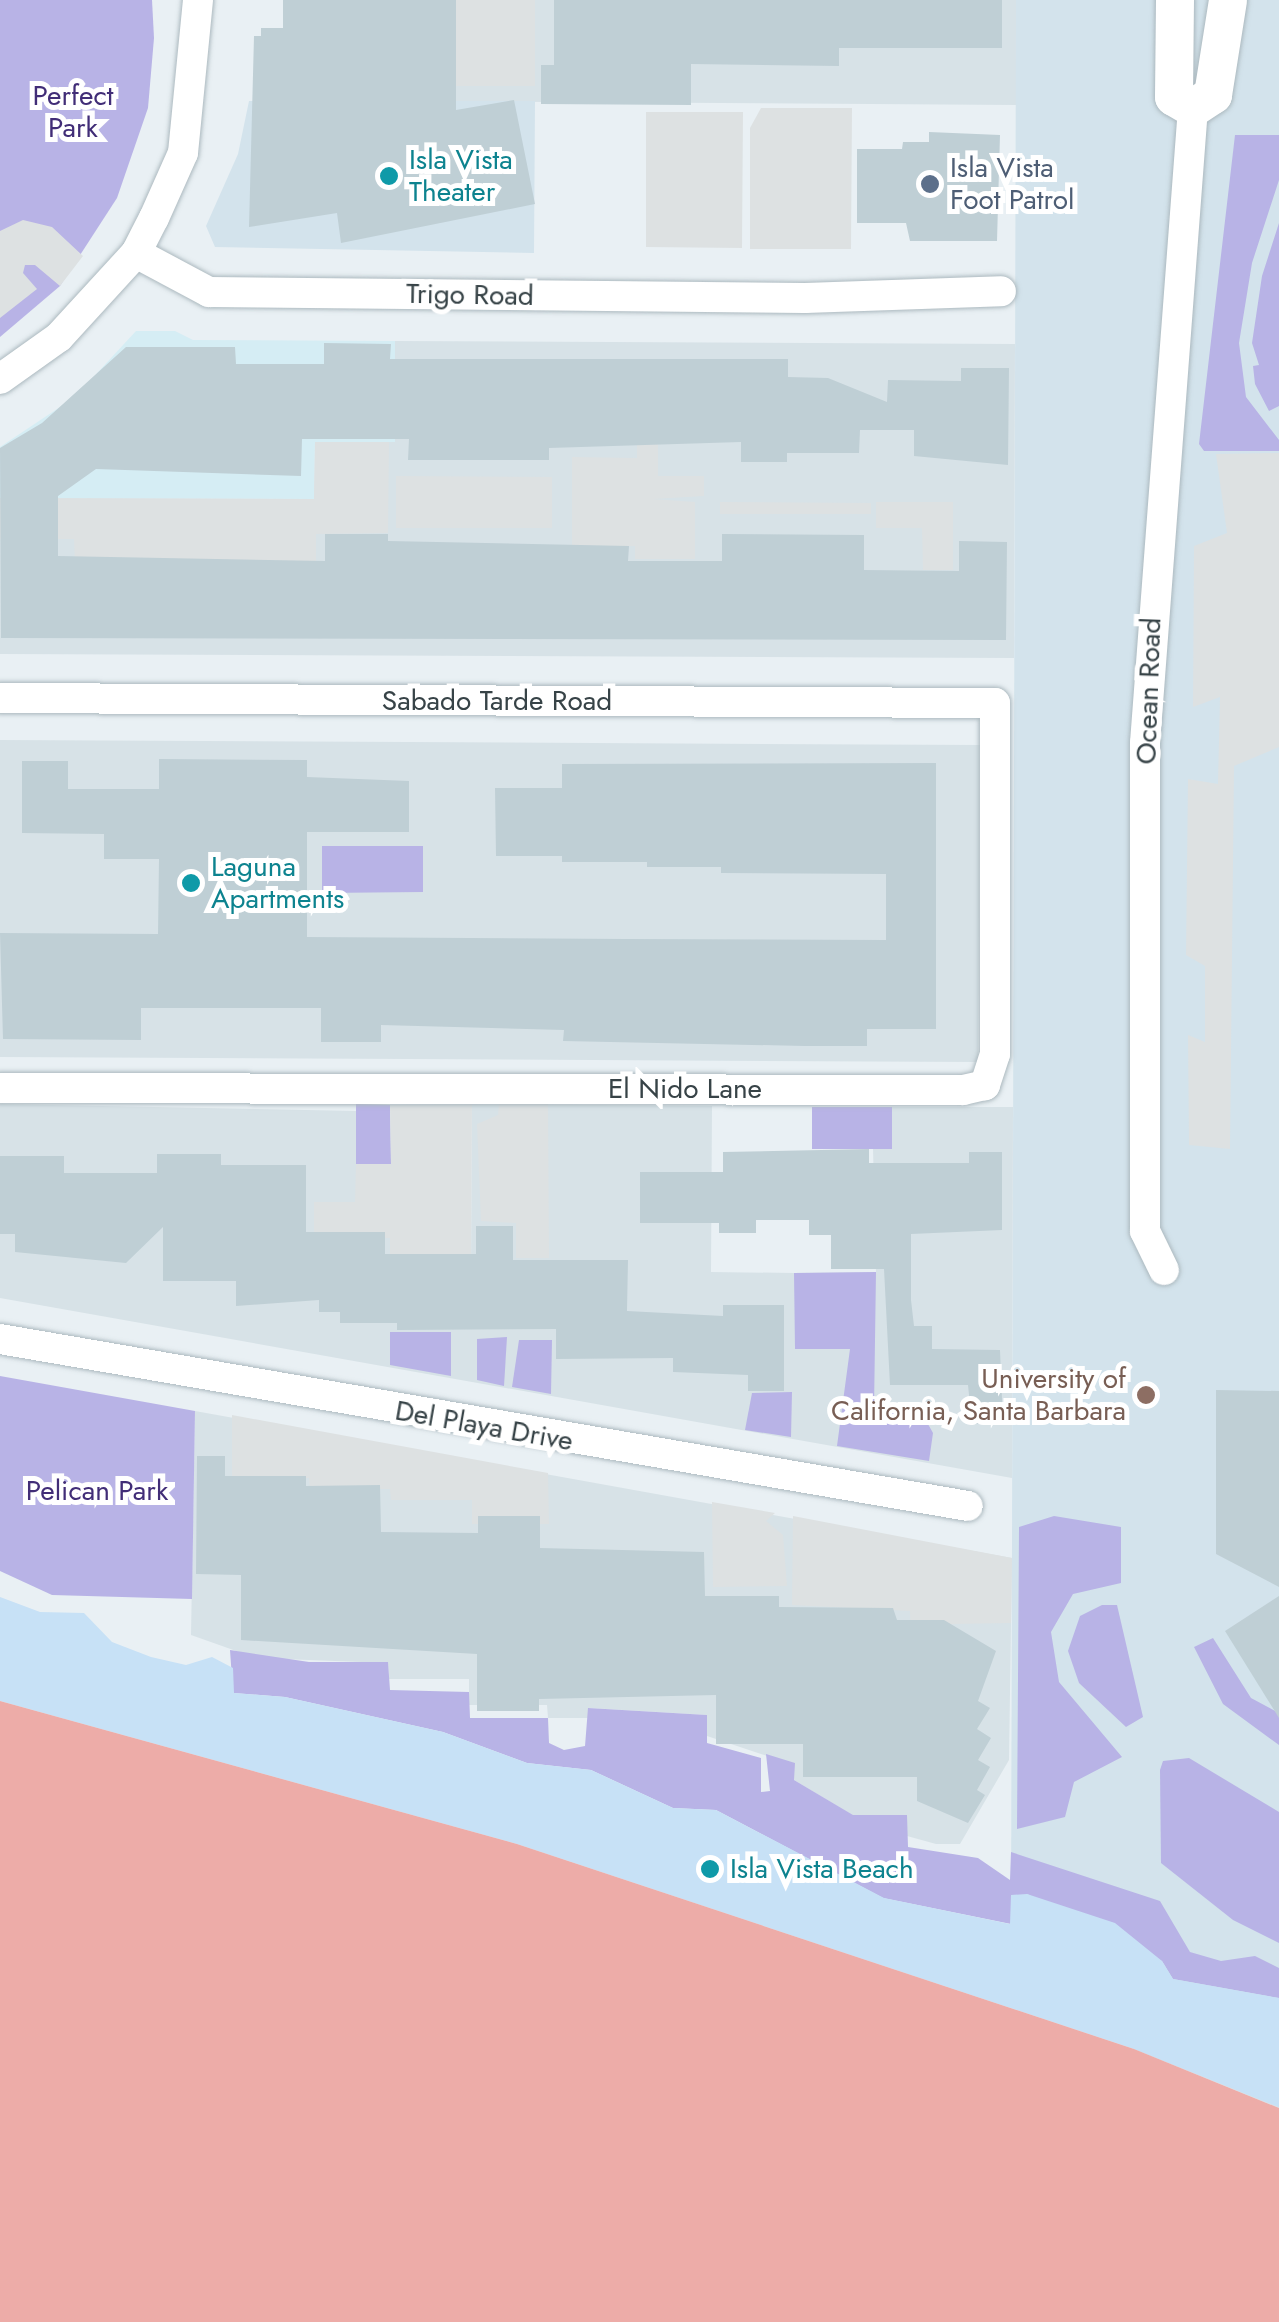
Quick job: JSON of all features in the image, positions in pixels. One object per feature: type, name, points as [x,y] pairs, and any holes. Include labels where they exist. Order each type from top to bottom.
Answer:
[{"type":"street","points":[[0,379],[60,337],[136,253],[183,153],[194,94],[198,0]]},
{"type":"street","name":"Ocean Road","points":[[1175,0],[1174,97],[1193,108]]},
{"type":"street","name":"Ocean Road","points":[[1193,108],[1213,95],[1228,0]]},
{"type":"street","name":"Ocean Road","points":[[1164,1270],[1145,1231],[1145,743],[1193,108]]},
{"type":"street","name":"Trigo Road","points":[[136,253],[209,292],[805,298],[1001,291]]},
{"type":"street","name":"Sabado Tarde Road","points":[[0,698],[994,702]]},
{"type":"street","name":"El Nido Lane","points":[[0,1088],[963,1090],[985,1084],[994,1054],[994,702]]},
{"type":"street","name":"Del Playa Drive","points":[[0,1338],[968,1506]]},
{"type":"shaded area","points":[[398,0],[1016,0],[1016,105],[396,101]]},
{"type":"shaded area","points":[[452,0],[535,0],[535,86],[452,86]]},
{"type":"shaded area","name":"University of California, Santa Barbara","points":[[1016,0],[1279,0],[1279,2108],[1134,2049],[1011,1924]]},
{"type":"shaded area","name":"Isla Vista Theater","points":[[249,101],[535,101],[534,253],[215,247],[206,226],[238,154]]},
{"type":"shaded area","points":[[761,108],[852,108],[851,249],[750,249],[750,128]]},
{"type":"shaded area","points":[[646,112],[743,112],[742,248],[646,247]]},
{"type":"shaded area","points":[[23,220],[52,227],[83,256],[60,286],[35,265],[25,265],[23,273],[37,289],[0,318],[0,231]]},
{"type":"shaded area","points":[[136,331],[175,331],[193,340],[395,341],[395,442],[315,442],[314,499],[0,498],[0,447],[75,397]]},
{"type":"shaded area","points":[[395,341],[1015,344],[1014,658],[0,654],[0,498],[314,499],[315,442],[395,441]]},
{"type":"shaded area","points":[[315,442],[389,442],[388,533],[316,534],[316,564],[75,563],[74,539],[0,539],[0,498],[314,499]]},
{"type":"shaded area","points":[[658,444],[658,476],[704,476],[704,496],[653,499],[695,502],[695,559],[635,559],[635,546],[572,546],[572,457],[637,458],[637,445]]},
{"type":"shaded area","points":[[1279,453],[1279,747],[1234,766],[1230,1149],[1189,1145],[1188,1035],[1205,1042],[1205,966],[1186,955],[1188,779],[1218,784],[1220,697],[1193,707],[1194,546],[1227,533],[1216,454]]},
{"type":"shaded area","points":[[396,476],[552,477],[552,528],[396,528]]},
{"type":"shaded area","points":[[720,502],[871,503],[871,514],[720,514]]},
{"type":"shaded area","points":[[876,502],[953,502],[953,570],[923,570],[922,528],[876,528]]},
{"type":"shaded area","points":[[0,740],[980,745],[978,1062],[0,1057]]},
{"type":"shaded area","points":[[0,1104],[356,1111],[356,1104],[390,1105],[391,1164],[471,1267],[472,1104],[712,1106],[711,1272],[794,1273],[876,1272],[872,1107],[1013,1107],[1012,1478],[0,1298]]},
{"type":"shaded area","points":[[472,1104],[471,1267],[390,1267],[390,1238],[314,1237],[314,1202],[355,1202],[356,1164],[391,1164],[390,1105]]},
{"type":"shaded area","points":[[499,1104],[548,1104],[549,1258],[516,1258],[516,1223],[481,1221],[477,1124],[498,1115]]},
{"type":"shaded area","points":[[195,1411],[1012,1558],[1009,1760],[960,1844],[936,1844],[907,1836],[907,1815],[854,1816],[794,1780],[776,1759],[707,1736],[707,1715],[589,1708],[588,1718],[548,1718],[547,1705],[469,1705],[469,1679],[389,1679],[388,1663],[256,1658],[191,1635]]},
{"type":"shaded area","points":[[232,1415],[548,1473],[549,1524],[472,1524],[472,1500],[391,1500],[390,1489],[310,1489],[309,1478],[232,1478]]},
{"type":"shaded area","points":[[712,1502],[775,1513],[766,1521],[783,1535],[787,1586],[713,1587]]},
{"type":"shaded area","points":[[793,1516],[1012,1558],[1011,1623],[953,1624],[911,1643],[910,1611],[792,1605]]},
{"type":"shaded area","points":[[0,1701],[517,1844],[1134,2049],[1279,2108],[1279,2322],[0,2322]]},
{"type":"green space","name":"Perfect Park","points":[[0,0],[152,0],[154,38],[148,108],[117,198],[60,286],[0,337]]},
{"type":"green space","points":[[1235,135],[1279,135],[1279,180],[1252,263],[1239,343],[1246,397],[1279,440],[1279,451],[1204,451],[1199,444]]},
{"type":"green space","points":[[1279,223],[1279,406],[1269,411],[1255,384],[1253,366],[1259,365],[1252,343],[1262,276]]},
{"type":"green space","points":[[322,846],[423,846],[423,892],[322,893]]},
{"type":"green space","points":[[356,1104],[390,1105],[391,1164],[356,1164]]},
{"type":"green space","points":[[812,1107],[892,1107],[892,1149],[812,1149]]},
{"type":"green space","points":[[876,1272],[874,1409],[919,1408],[933,1433],[929,1461],[837,1446],[850,1349],[795,1349],[794,1273]]},
{"type":"green space","points":[[390,1332],[451,1332],[451,1376],[390,1365]]},
{"type":"green space","points":[[507,1337],[504,1386],[477,1380],[477,1339]]},
{"type":"green space","points":[[519,1340],[552,1340],[551,1394],[512,1387]]},
{"type":"green space","name":"Pelican Park","points":[[0,1376],[195,1411],[192,1599],[52,1595],[0,1571]]},
{"type":"green space","points":[[792,1392],[791,1437],[745,1430],[752,1393]]},
{"type":"green space","points":[[1054,1516],[1121,1527],[1121,1583],[1073,1594],[1051,1632],[1059,1682],[1122,1757],[1074,1782],[1065,1817],[1017,1829],[1019,1527]]},
{"type":"green space","points":[[1102,1605],[1117,1605],[1143,1717],[1126,1727],[1079,1683],[1068,1651],[1080,1616]]},
{"type":"green space","points":[[1213,1638],[1251,1698],[1279,1713],[1279,1745],[1223,1704],[1194,1647]]},
{"type":"green space","points":[[230,1650],[309,1662],[388,1662],[390,1690],[469,1692],[470,1718],[548,1718],[549,1743],[564,1750],[585,1746],[588,1708],[707,1715],[707,1743],[761,1758],[761,1792],[770,1791],[766,1754],[795,1763],[794,1780],[853,1815],[907,1815],[908,1847],[978,1858],[1010,1880],[1011,1852],[1160,1901],[1190,1952],[1221,1961],[1255,1956],[1279,1968],[1279,1998],[1173,1979],[1162,1961],[1027,1894],[1011,1924],[883,1898],[716,1810],[673,1808],[591,1770],[527,1763],[443,1732],[285,1697],[233,1693]]},
{"type":"green space","points":[[1189,1758],[1279,1812],[1279,1943],[1233,1920],[1161,1863],[1160,1770],[1163,1761]]},
{"type":"sand","name":"Isla Vista Beach","points":[[0,1597],[40,1612],[84,1613],[112,1642],[151,1657],[186,1665],[212,1657],[233,1668],[234,1693],[285,1697],[443,1732],[527,1763],[591,1770],[673,1808],[716,1810],[884,1898],[1010,1924],[1011,1895],[1027,1894],[1115,1923],[1162,1961],[1173,1979],[1279,1998],[1279,2107],[1134,2049],[517,1844],[0,1701]]},
{"type":"building","points":[[283,0],[456,0],[456,110],[514,100],[535,204],[341,243],[337,213],[249,227],[254,36],[261,36],[261,28],[283,28]]},
{"type":"building","points":[[554,0],[1002,0],[1002,48],[839,48],[839,66],[691,64],[691,105],[541,104],[541,65],[554,65]]},
{"type":"building","name":"Isla Vista Foot Patrol","points":[[929,132],[1000,135],[997,241],[910,241],[906,223],[857,223],[857,149],[902,149],[903,142],[929,142]]},
{"type":"building","points":[[324,343],[391,344],[390,359],[788,359],[788,377],[828,378],[887,402],[888,380],[961,381],[961,368],[1009,368],[1008,465],[914,456],[914,430],[860,430],[859,453],[787,453],[787,462],[741,462],[741,442],[549,448],[549,460],[408,460],[409,439],[302,439],[301,476],[96,469],[58,496],[58,556],[325,561],[325,534],[388,534],[388,541],[629,546],[628,561],[722,561],[722,534],[864,535],[864,570],[959,571],[959,541],[1007,542],[1006,640],[1,638],[0,448],[42,423],[126,347],[235,347],[236,364],[324,364]]},
{"type":"building","points":[[159,759],[307,760],[307,777],[409,781],[409,832],[307,832],[307,937],[625,939],[886,940],[886,874],[721,873],[721,867],[647,867],[647,862],[562,862],[562,856],[496,856],[495,788],[562,788],[562,764],[936,763],[936,1029],[867,1029],[867,1046],[805,1046],[563,1041],[564,1030],[381,1025],[381,1042],[321,1042],[321,1008],[141,1008],[141,1040],[3,1039],[0,933],[158,934],[159,859],[104,859],[104,834],[22,833],[22,761],[68,761],[68,789],[159,789]]},
{"type":"building","points":[[869,1149],[869,1163],[969,1163],[969,1152],[1002,1152],[1002,1230],[911,1234],[911,1300],[914,1326],[932,1326],[932,1349],[1000,1350],[1003,1424],[972,1424],[968,1385],[890,1385],[884,1269],[831,1269],[831,1235],[809,1235],[809,1220],[756,1220],[756,1233],[719,1233],[719,1223],[640,1223],[640,1172],[723,1172],[723,1152]]},
{"type":"building","points":[[157,1154],[221,1154],[221,1165],[306,1165],[306,1232],[385,1232],[385,1254],[476,1254],[476,1226],[513,1226],[513,1260],[628,1260],[627,1311],[723,1316],[723,1305],[784,1305],[784,1391],[748,1391],[748,1375],[673,1372],[673,1358],[556,1359],[556,1329],[397,1330],[397,1323],[340,1323],[340,1312],[319,1312],[319,1300],[236,1306],[236,1281],[163,1281],[163,1227],[126,1263],[15,1252],[15,1234],[0,1234],[0,1156],[64,1156],[64,1173],[157,1173]]},
{"type":"building","points":[[1216,1390],[1279,1391],[1279,1587],[1216,1554]]},
{"type":"building","points":[[197,1456],[225,1456],[225,1476],[306,1476],[306,1486],[380,1485],[381,1532],[478,1533],[478,1516],[540,1516],[540,1548],[704,1552],[705,1596],[779,1596],[779,1607],[893,1608],[897,1620],[944,1620],[996,1651],[978,1701],[990,1708],[977,1729],[991,1738],[978,1760],[990,1767],[977,1790],[985,1795],[968,1823],[917,1801],[917,1777],[803,1777],[803,1744],[716,1744],[716,1695],[539,1699],[539,1711],[477,1711],[477,1654],[241,1640],[241,1575],[196,1574]]},
{"type":"building","points":[[1279,1596],[1279,1718],[1225,1631]]},
{"type":"place","name":"Isla Vista Theater","points":[[389,176]]},
{"type":"place","name":"Isla Vista Foot Patrol","points":[[930,184]]},
{"type":"place","name":"Laguna Apartments","points":[[191,883]]},
{"type":"place","name":"University of California, Santa Barbara","points":[[1146,1395]]},
{"type":"place","name":"Isla Vista Beach","points":[[710,1869]]}]
